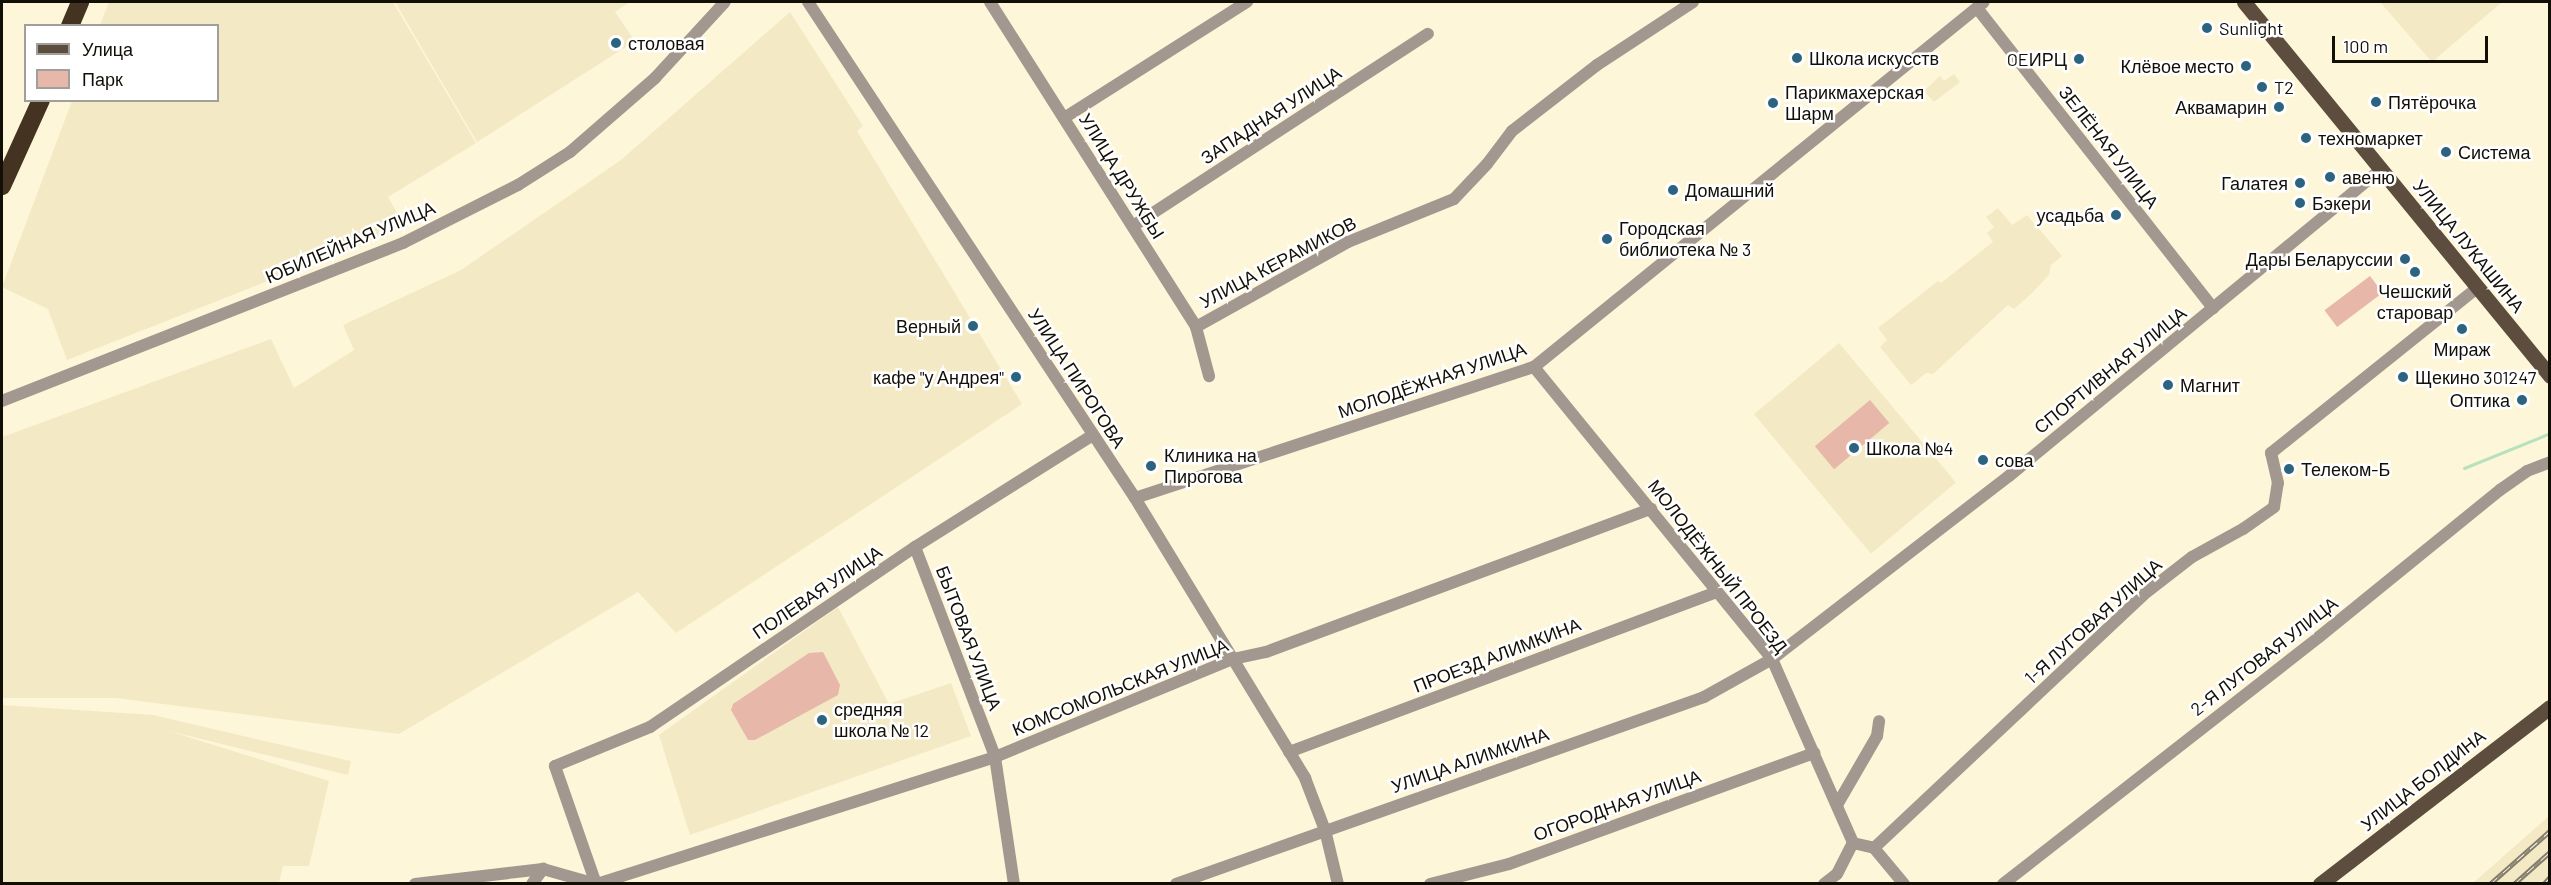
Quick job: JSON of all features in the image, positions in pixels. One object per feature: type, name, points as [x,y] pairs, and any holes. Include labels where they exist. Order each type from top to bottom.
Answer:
[{"type":"highway","points":[[71,24],[80,2]]},
{"type":"highway","points":[[2,186],[39,102]]},
{"type":"main road","name":"УЛИЦА ЛУКАШИНА","points":[[2244,2],[2550,376]]},
{"type":"main road","name":"УЛИЦА БОЛДИНА","points":[[2320,884],[2550,707]]},
{"type":"street","name":"ЮБИЛЕЙНАЯ УЛИЦА","points":[[2,401],[403,243],[518,185],[570,152],[655,78],[725,2]]},
{"type":"street","name":"УЛИЦА ПИРОГОВА","points":[[808,2],[1135,498],[1305,778],[1325,830],[1338,884]]},
{"type":"street","name":"УЛИЦА ДРУЖБЫ","points":[[990,2],[1196,327],[1209,376]]},
{"type":"street","points":[[1064,118],[1247,2]]},
{"type":"street","name":"УЛИЦА КЕРАМИКОВ","points":[[1196,327],[1348,242],[1454,199],[1487,164],[1512,130],[1597,65],[1693,2]]},
{"type":"street","name":"ЗЕЛЁНАЯ УЛИЦА","points":[[1981,5],[2213,308]]},
{"type":"street","name":"МОЛОДЁЖНАЯ УЛИЦА","points":[[1135,498],[1534,367],[1981,5]]},
{"type":"street","name":"ЗАПАДНАЯ УЛИЦА","points":[[1133,226],[1428,34]]},
{"type":"street","name":"СПОРТИВНАЯ УЛИЦА","points":[[1772,659],[2009,476],[2381,169]]},
{"type":"street","name":"1-Я ЛУГОВАЯ УЛИЦА","points":[[1874,848],[2143,595],[2192,557],[2243,529],[2274,507],[2278,483],[2271,453],[2478,287]]},
{"type":"street","name":"МОЛОДЁЖНЫЙ ПРОЕЗД","points":[[1534,367],[1772,659],[1853,843]]},
{"type":"street","name":"ПОЛЕВАЯ УЛИЦА","points":[[596,884],[555,766],[650,728],[915,547],[1093,435]]},
{"type":"street","name":"2-Я ЛУГОВАЯ УЛИЦА","points":[[2003,884],[2319,637],[2500,490],[2527,471],[2550,462]]},
{"type":"street","name":"КОМСОМОЛЬСКАЯ УЛИЦА","points":[[596,884],[995,757],[1233,659],[1266,652],[1651,509]]},
{"type":"street","name":"БЫТОВАЯ УЛИЦА","points":[[915,547],[995,757],[1014,884]]},
{"type":"street","name":"ПРОЕЗД АЛИМКИНА","points":[[1289,752],[1717,592]]},
{"type":"street","name":"УЛИЦА АЛИМКИНА","points":[[1176,884],[1704,697],[1772,659]]},
{"type":"street","points":[[1837,805],[1877,736],[1879,721]]},
{"type":"street","name":"ОГОРОДНАЯ УЛИЦА","points":[[1430,884],[1509,864],[1814,753]]},
{"type":"street","points":[[1824,884],[1837,874],[1853,843],[1874,848],[1904,884]]},
{"type":"street","points":[[415,883],[543,869],[596,884]]},
{"type":"street","points":[[532,884],[543,869]]},
{"type":"shaded area","points":[[109,2],[393,2],[476,143],[388,197],[405,227],[67,360],[48,309],[2,287],[72,102],[219,102],[219,24],[100,24]]},
{"type":"shaded area","points":[[395,2],[630,2],[615,12],[635,41],[477,142]]},
{"type":"shaded area","points":[[2380,2],[2502,2],[2432,62]]},
{"type":"shaded area","points":[[790,12],[863,126],[857,131],[1022,404],[676,633],[638,592],[399,734],[116,698],[2,698],[2,437],[271,339],[294,388],[354,350],[343,325],[461,270],[621,160]]},
{"type":"shaded area","points":[[1954,74],[1960,82],[1934,102],[1924,91],[1940,76],[1944,81]]},
{"type":"shaded area","points":[[1998,208],[2012,225],[2027,215],[2062,256],[2051,265],[2049,275],[2014,309],[2008,305],[1933,374],[1926,373],[1911,385],[1880,347],[1887,340],[1878,328],[1993,242],[1987,233],[1994,227],[1986,217]]},
{"type":"shaded area","name":"Школа №4","points":[[1839,343],[1956,482],[1871,554],[1754,414]]},
{"type":"shaded area","name":"средняя школа № 12","points":[[838,607],[889,704],[951,683],[971,736],[690,835],[659,735]]},
{"type":"shaded area","points":[[2,705],[153,715],[351,761],[348,775],[169,731],[329,781],[309,866],[283,866],[279,883],[2,883]]},
{"type":"shaded area","points":[[2549,816],[2549,883],[2473,883]]},
{"type":"green space","points":[[2370,276],[2383,293],[2337,327],[2324,310]]},
{"type":"green space","points":[[1870,400],[1889,423],[1834,469],[1815,446]]},
{"type":"green space","points":[[823,652],[840,685],[838,695],[755,740],[748,740],[731,710],[733,704],[809,653]]},
{"type":"waterway","points":[[2464,468],[2550,433]]},
{"type":"railway","points":[[2490,884],[2550,831]]},
{"type":"railway","points":[[2514,884],[2550,852]]},
{"type":"railway","points":[[2544,884],[2550,877]]},
{"type":"place","name":"Sunlight","points":[[2207,28]]},
{"type":"place","name":"столовая","points":[[616,43]]},
{"type":"place","name":"Школа искусств","points":[[1797,58]]},
{"type":"place","name":"OEИРЦ","points":[[2079,59]]},
{"type":"place","name":"Клёвое место","points":[[2246,66]]},
{"type":"place","name":"T2","points":[[2262,87]]},
{"type":"place","name":"Пятёрочка","points":[[2376,102]]},
{"type":"place","name":"Парикмахерская Шарм","points":[[1773,103]]},
{"type":"place","name":"Аквамарин","points":[[2279,107]]},
{"type":"place","name":"техномаркет","points":[[2306,138]]},
{"type":"place","name":"Система","points":[[2446,152]]},
{"type":"place","name":"авеню","points":[[2330,177]]},
{"type":"place","name":"Галатея","points":[[2300,183]]},
{"type":"place","name":"Домашний","points":[[1673,190]]},
{"type":"place","name":"Бэкери","points":[[2300,203]]},
{"type":"place","name":"усадьба","points":[[2116,215]]},
{"type":"place","name":"Городская библиотека № 3","points":[[1607,239]]},
{"type":"place","name":"Дары Беларуссии","points":[[2405,259]]},
{"type":"place","name":"Чешский старовар","points":[[2415,272]]},
{"type":"place","name":"Верный","points":[[973,326]]},
{"type":"place","name":"Мираж","points":[[2462,329]]},
{"type":"place","name":"кафе \"у Андрея\"","points":[[1016,377]]},
{"type":"place","name":"Щекино 301247","points":[[2403,377]]},
{"type":"place","name":"Магнит","points":[[2168,385]]},
{"type":"place","name":"Оптика","points":[[2522,400]]},
{"type":"place","name":"Школа №4","points":[[1854,448]]},
{"type":"place","name":"сова","points":[[1983,460]]},
{"type":"place","name":"Клиника на Пирогова","points":[[1151,466]]},
{"type":"place","name":"Телеком-Б","points":[[2289,469]]},
{"type":"place","name":"средняя школа № 12","points":[[822,720]]}]
